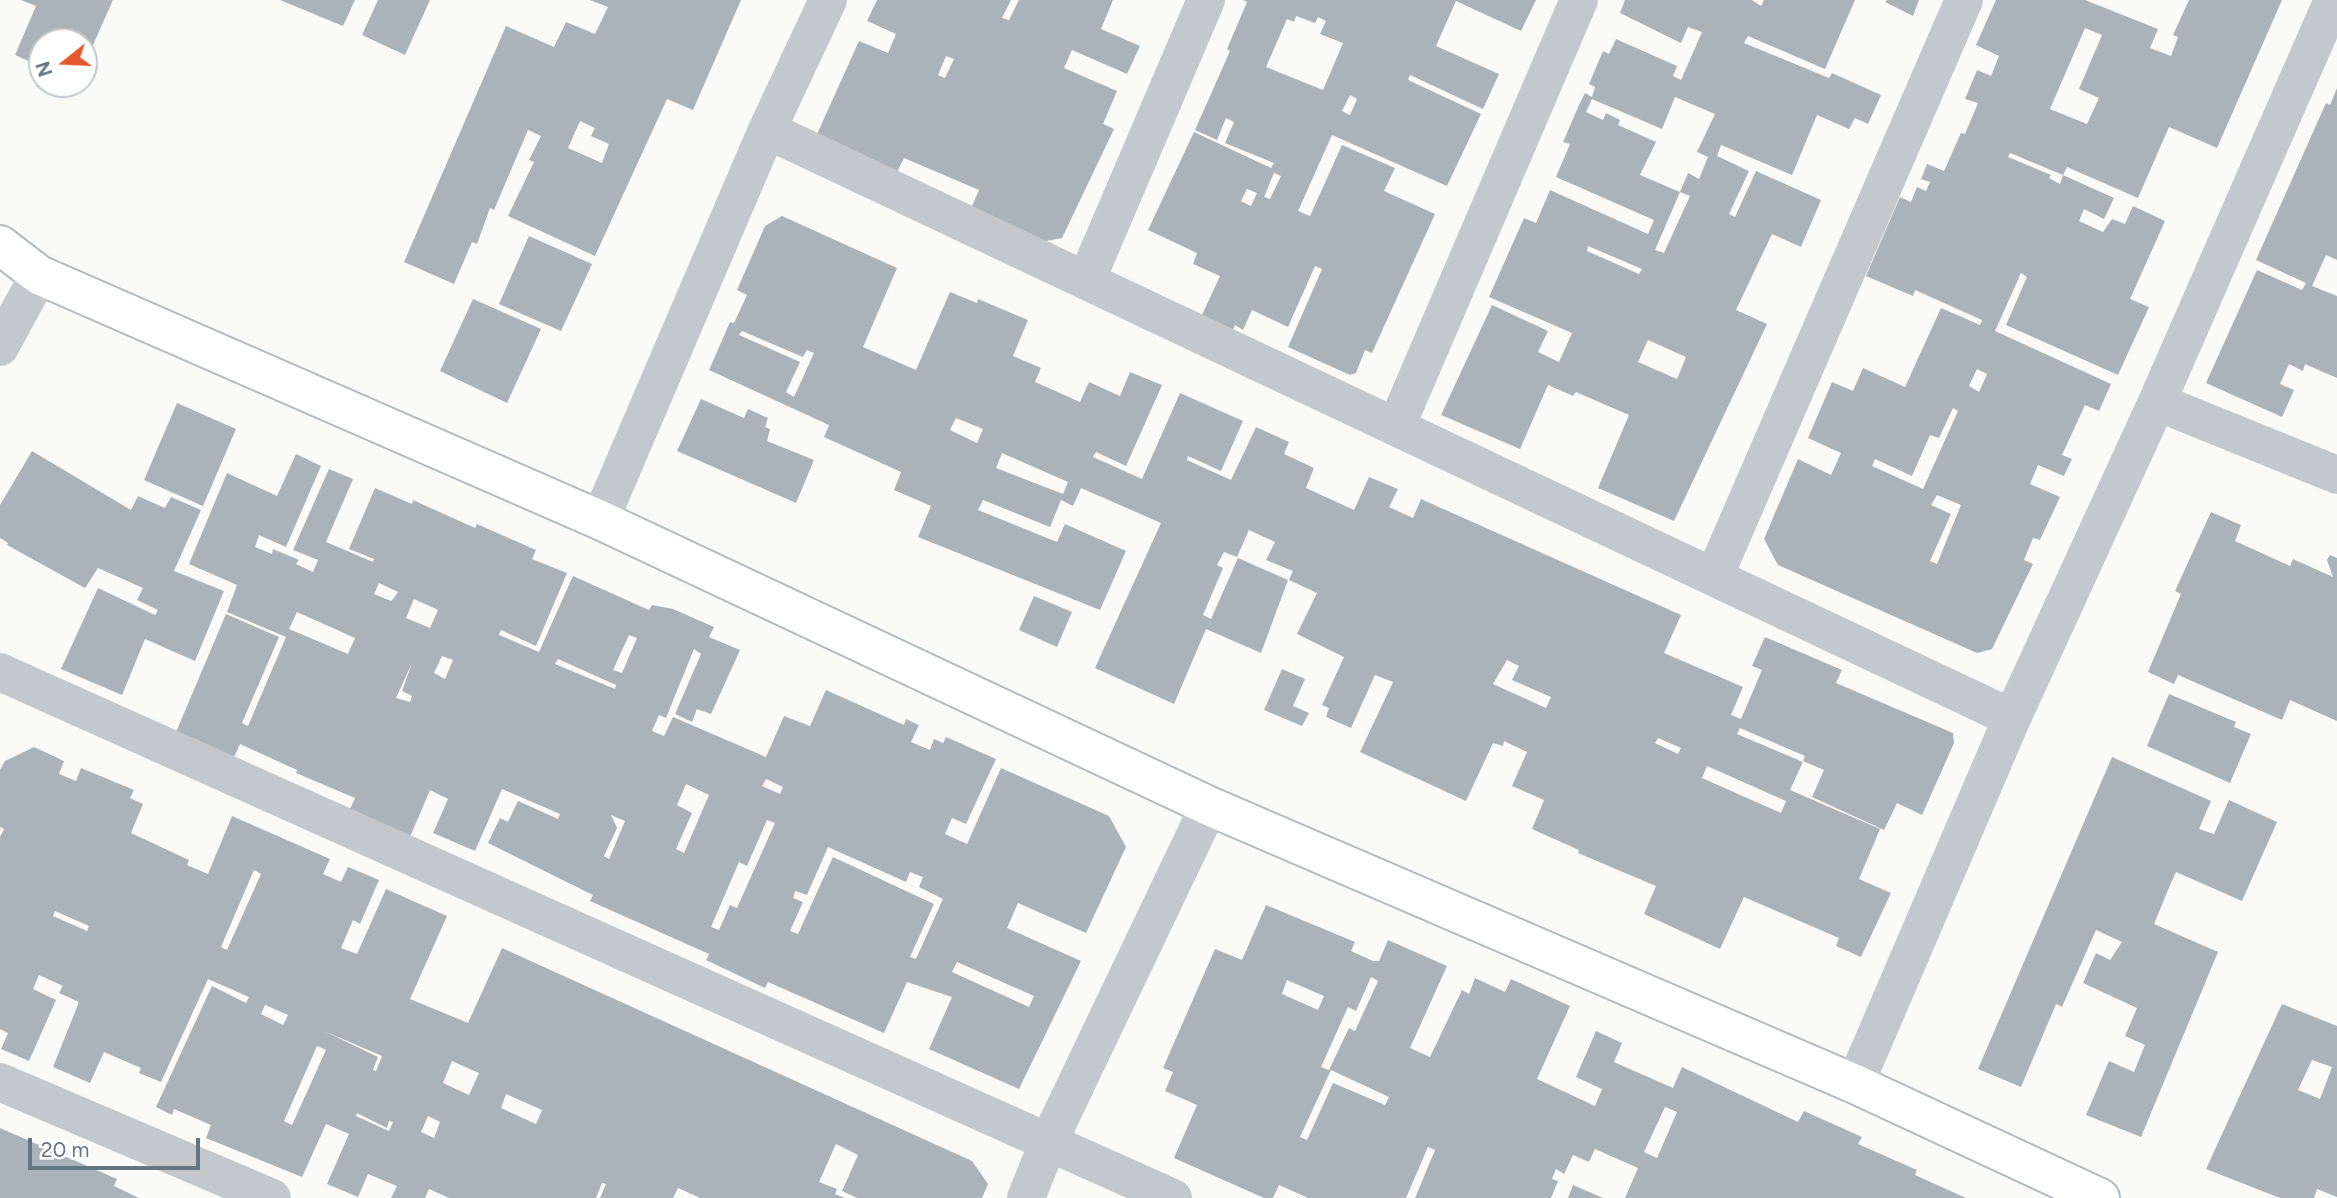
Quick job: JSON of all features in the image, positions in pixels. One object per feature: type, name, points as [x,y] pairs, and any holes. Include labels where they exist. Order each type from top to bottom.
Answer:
[{"type":"street","points":[[600,520],[767,130],[828,0]]},
{"type":"street","points":[[1086,281],[1206,0]]},
{"type":"street","points":[[1396,427],[1579,0]]},
{"type":"street","points":[[1714,577],[1964,0]]},
{"type":"street","points":[[1855,1084],[2012,718],[2157,402],[2333,0]]},
{"type":"street","points":[[767,130],[2012,718]]},
{"type":"street","points":[[0,245],[39,275],[600,520],[1209,806],[1855,1084],[2100,1198]]},
{"type":"street","points":[[0,347],[39,275]]},
{"type":"street","points":[[2157,402],[2337,475]]},
{"type":"street","points":[[0,672],[1173,1198]]},
{"type":"street","points":[[1026,1198],[1048,1143],[1209,806]]},
{"type":"street","points":[[0,1082],[272,1198]]},
{"type":"building","points":[[21,0],[113,0],[98,34],[98,28],[28,28],[28,61],[15,55],[36,6]]},
{"type":"building","points":[[280,0],[355,0],[343,26]]},
{"type":"building","points":[[378,0],[430,0],[405,55],[362,35]]},
{"type":"building","points":[[590,0],[741,0],[693,110],[667,99],[595,256],[508,216],[534,162],[529,160],[541,136],[528,130],[494,210],[490,208],[477,244],[472,242],[454,284],[404,262],[506,26],[554,47],[566,22],[595,34],[608,7]],"holes":[[[580,121],[595,128],[591,136],[609,144],[602,163],[568,148]]]},
{"type":"building","points":[[877,0],[1011,0],[1002,18],[1009,20],[1019,0],[1113,0],[1101,29],[1140,46],[1127,74],[1072,50],[1064,68],[1117,91],[1103,124],[1114,129],[1062,238],[1046,241],[968,215],[979,190],[904,158],[896,174],[813,143],[859,41],[888,53],[896,34],[867,21]],"holes":[[[946,56],[954,59],[945,78],[938,75]]]},
{"type":"building","points":[[1243,0],[1536,0],[1521,31],[1456,1],[1436,46],[1499,74],[1483,109],[1410,75],[1408,80],[1481,114],[1447,186],[1332,135],[1298,211],[1310,216],[1342,145],[1395,168],[1384,191],[1435,214],[1372,353],[1365,350],[1356,373],[1350,375],[1288,347],[1322,269],[1315,266],[1288,327],[1252,310],[1243,330],[1235,325],[1231,333],[1200,319],[1220,276],[1193,264],[1197,253],[1148,230],[1194,132],[1271,168],[1274,163],[1225,143],[1234,122],[1226,118],[1217,140],[1195,130],[1230,51],[1227,49],[1247,2]],"holes":[[[1296,16],[1315,23],[1318,17],[1326,21],[1320,34],[1343,43],[1323,90],[1266,67],[1287,19],[1294,22]],[[1350,95],[1357,99],[1350,115],[1342,111]],[[1274,173],[1281,176],[1270,199],[1264,197]],[[1247,189],[1257,193],[1251,206],[1241,201]]]},
{"type":"building","points":[[1625,0],[1752,0],[1761,6],[1764,0],[1855,0],[1825,69],[1748,36],[1744,43],[1829,78],[1832,73],[1881,95],[1868,124],[1855,118],[1849,129],[1817,115],[1792,175],[1721,145],[1717,156],[1749,171],[1729,214],[1735,217],[1756,171],[1821,200],[1801,247],[1772,234],[1736,310],[1767,324],[1674,521],[1598,488],[1629,415],[1576,392],[1573,396],[1548,385],[1520,449],[1441,415],[1492,305],[1548,331],[1538,352],[1559,362],[1572,333],[1489,297],[1524,218],[1536,223],[1550,190],[1648,234],[1654,220],[1556,177],[1570,144],[1563,142],[1579,105],[1585,93],[1592,97],[1595,87],[1589,84],[1603,51],[1609,54],[1616,39],[1677,66],[1673,76],[1681,80],[1702,32],[1688,27],[1681,43],[1620,13]],"holes":[[[1675,97],[1715,114],[1697,152],[1708,157],[1699,179],[1688,173],[1680,192],[1640,175],[1656,142],[1618,125],[1620,120],[1606,113],[1603,120],[1586,112],[1592,99],[1662,129]],[[1680,192],[1690,196],[1664,253],[1655,250]],[[1588,246],[1642,269],[1639,274],[1587,251]],[[1648,340],[1686,357],[1677,379],[1638,362]]]},
{"type":"building","points":[[1919,0],[1913,16],[1885,2]]},
{"type":"building","points":[[1996,0],[2085,0],[2158,29],[2150,48],[2171,56],[2178,37],[2173,35],[2189,0],[2282,0],[2217,148],[2169,127],[2138,198],[2067,167],[2063,175],[2114,198],[2104,219],[2084,209],[2079,221],[2103,232],[2112,219],[2125,224],[2133,206],[2165,221],[2130,299],[2149,307],[2118,375],[2006,325],[2027,277],[2021,273],[1995,331],[2111,384],[2099,411],[2085,405],[2062,455],[2072,459],[2064,476],[2038,465],[2030,484],[2060,497],[2040,540],[2033,538],[2024,560],[2033,564],[1992,649],[1977,653],[1778,565],[1764,539],[1798,459],[1831,475],[1841,453],[1808,438],[1832,382],[1853,391],[1863,368],[1905,387],[1941,308],[1980,325],[1982,320],[1915,290],[1913,296],[1866,276],[1900,197],[1911,202],[1917,187],[1926,191],[1930,182],[1921,179],[1927,164],[1944,171],[1961,133],[1965,134],[1978,103],[1965,99],[1977,70],[1991,76],[1999,56],[1976,45]],"holes":[[[2085,28],[2102,35],[2079,89],[2099,98],[2087,124],[2050,109]],[[2010,153],[2063,175],[2060,184],[2049,178],[2051,175],[2008,157]],[[1977,369],[1987,374],[1979,392],[1969,386]],[[1953,408],[1958,411],[1923,489],[1872,466],[1875,459],[1912,476],[1930,435],[1939,438]],[[1937,495],[1961,505],[1937,564],[1930,561],[1951,514],[1931,505]]]},
{"type":"building","points":[[2337,88],[2337,260],[2326,255],[2312,286],[2337,296],[2337,378],[2305,364],[2303,371],[2289,364],[2280,384],[2294,390],[2282,417],[2206,383],[2257,270],[2302,290],[2306,283],[2256,260],[2326,103],[2330,105]]},
{"type":"building","points":[[782,216],[897,268],[863,347],[916,370],[950,292],[977,303],[978,299],[1028,320],[1013,356],[1041,368],[1035,382],[1080,402],[1089,382],[1120,396],[1130,372],[1162,385],[1126,466],[1096,452],[1093,457],[1142,479],[1180,393],[1243,421],[1221,471],[1188,456],[1187,460],[1231,480],[1256,427],[1289,442],[1284,454],[1314,468],[1306,488],[1354,510],[1369,477],[1398,489],[1389,507],[1413,518],[1421,499],[1681,615],[1664,653],[1743,687],[1731,715],[1741,719],[1762,670],[1752,666],[1765,637],[1842,670],[1836,683],[1953,733],[1954,743],[1922,815],[1897,803],[1884,830],[1812,797],[1824,770],[1803,761],[1805,756],[1740,728],[1737,734],[1803,762],[1790,790],[1880,829],[1859,879],[1891,893],[1861,957],[1836,946],[1839,938],[1744,897],[1720,949],[1644,914],[1656,886],[1578,853],[1579,850],[1532,829],[1544,800],[1512,786],[1527,752],[1504,741],[1503,746],[1493,743],[1466,801],[1360,752],[1393,682],[1375,675],[1351,728],[1326,717],[1329,708],[1322,705],[1344,657],[1297,634],[1317,593],[1289,580],[1293,571],[1266,560],[1275,542],[1249,530],[1237,557],[1224,552],[1217,565],[1223,568],[1203,615],[1211,619],[1238,558],[1288,580],[1261,653],[1206,629],[1174,704],[1095,668],[1161,523],[1081,488],[1073,506],[1061,500],[1050,527],[983,500],[978,510],[1057,542],[1065,524],[1126,551],[1100,610],[918,537],[931,506],[894,490],[901,472],[824,437],[829,425],[709,370],[730,322],[734,323],[747,295],[737,290],[765,226]],"holes":[[[742,331],[803,357],[807,350],[814,353],[794,397],[786,392],[800,362],[739,335]],[[956,418],[983,429],[977,443],[950,430]],[[1002,453],[1068,482],[1063,494],[996,468]],[[1507,660],[1519,666],[1512,680],[1551,697],[1546,708],[1493,684]],[[1658,738],[1681,748],[1678,754],[1655,743]],[[1707,766],[1786,801],[1781,813],[1702,778]]]},
{"type":"building","points":[[529,236],[592,264],[561,331],[499,304]]},
{"type":"building","points":[[473,299],[541,329],[507,403],[440,371]]},
{"type":"building","points":[[701,399],[744,418],[748,409],[768,418],[765,427],[770,429],[767,441],[814,460],[796,503],[677,451]]},
{"type":"building","points":[[177,403],[236,429],[203,506],[144,480]]},
{"type":"building","points":[[32,451],[131,510],[138,496],[165,508],[171,497],[201,510],[174,571],[224,591],[195,661],[145,639],[122,695],[61,669],[98,588],[155,615],[158,610],[137,600],[143,588],[98,568],[85,588],[7,545],[8,543],[0,538],[0,505]]},
{"type":"building","points":[[296,454],[321,466],[286,547],[259,535],[255,547],[272,554],[273,549],[299,560],[296,564],[313,572],[318,560],[293,550],[329,469],[353,479],[326,542],[373,562],[374,559],[349,549],[375,488],[412,504],[413,500],[475,528],[477,524],[536,550],[532,559],[567,573],[536,646],[501,630],[499,635],[539,652],[573,576],[649,610],[652,605],[673,609],[714,627],[709,637],[740,650],[711,714],[697,709],[692,722],[675,714],[701,654],[694,649],[666,718],[659,715],[652,731],[664,736],[673,717],[766,757],[784,716],[810,726],[826,690],[904,725],[906,719],[919,725],[911,742],[930,750],[934,739],[943,743],[946,737],[996,759],[966,824],[952,818],[945,834],[967,844],[1001,768],[1109,816],[1126,847],[1086,933],[1018,903],[1007,928],[1081,961],[1019,1089],[929,1049],[952,997],[907,982],[884,1033],[768,982],[765,988],[706,960],[709,954],[590,901],[593,895],[488,843],[500,818],[508,822],[518,801],[558,819],[560,814],[502,789],[475,851],[433,833],[448,799],[430,790],[410,837],[349,811],[355,798],[296,773],[297,770],[240,744],[234,757],[176,732],[226,614],[279,637],[242,723],[248,726],[286,637],[227,612],[237,585],[189,564],[227,473],[277,496]],"holes":[[[379,583],[398,592],[391,601],[374,594]],[[414,599],[438,610],[430,628],[406,618]],[[297,612],[355,638],[348,654],[289,629]],[[629,635],[637,638],[622,673],[613,670]],[[442,656],[453,660],[445,679],[434,673]],[[558,659],[616,685],[615,689],[555,664]],[[412,663],[402,691],[412,696],[410,702],[396,698]],[[766,779],[783,787],[780,794],[762,786]],[[686,784],[709,795],[684,853],[676,849],[692,813],[677,805]],[[611,815],[625,821],[609,859],[604,856],[617,828]],[[767,820],[775,823],[737,908],[730,905],[719,930],[711,927],[739,862],[747,866]],[[828,847],[906,882],[910,872],[923,877],[919,887],[943,899],[916,959],[910,957],[934,904],[833,857],[798,934],[790,931],[803,902],[793,898],[795,891],[807,895]],[[957,962],[1034,996],[1029,1007],[952,972]]]},
{"type":"building","points":[[2211,512],[2241,525],[2235,541],[2290,566],[2293,559],[2333,577],[2327,560],[2330,555],[2337,558],[2337,721],[2290,700],[2282,720],[2178,675],[2174,684],[2148,672],[2181,594],[2175,591]]},
{"type":"building","points":[[1034,596],[1072,612],[1057,647],[1019,630]]},
{"type":"building","points":[[1282,669],[1305,679],[1293,706],[1309,713],[1302,726],[1264,710]]},
{"type":"building","points":[[2169,694],[2236,722],[2234,727],[2251,734],[2230,783],[2147,746]]},
{"type":"building","points":[[34,747],[64,761],[59,774],[76,781],[81,768],[134,790],[130,798],[143,804],[131,833],[189,860],[187,865],[208,874],[232,816],[330,859],[323,874],[341,882],[348,867],[379,880],[360,924],[353,920],[341,948],[357,954],[386,889],[447,916],[410,999],[468,1023],[502,948],[972,1161],[988,1184],[982,1198],[857,1198],[842,1191],[858,1155],[836,1144],[819,1182],[837,1189],[835,1194],[845,1198],[700,1198],[678,1188],[673,1198],[600,1198],[606,1184],[602,1183],[596,1198],[449,1198],[429,1189],[425,1198],[391,1198],[397,1186],[368,1174],[358,1197],[327,1184],[349,1134],[326,1124],[302,1177],[206,1138],[211,1125],[174,1109],[172,1115],[156,1107],[212,986],[246,1003],[249,997],[208,979],[161,1082],[139,1073],[141,1068],[104,1052],[90,1083],[53,1067],[79,1002],[59,993],[63,986],[39,975],[33,989],[56,1000],[29,1061],[1,1049],[8,1033],[0,1029],[0,837],[4,829],[0,827],[0,770],[5,761]],"holes":[[[254,870],[261,874],[227,950],[221,947]],[[55,911],[89,926],[87,931],[53,916]],[[265,1005],[288,1015],[283,1025],[261,1014]],[[324,1031],[382,1056],[376,1071],[373,1070],[378,1057]],[[317,1046],[326,1050],[292,1125],[284,1121]],[[452,1061],[479,1073],[469,1095],[443,1083]],[[506,1094],[542,1110],[536,1124],[501,1108]],[[357,1113],[387,1128],[389,1121],[393,1122],[389,1131],[356,1116]],[[428,1116],[440,1122],[434,1138],[421,1132]]]},
{"type":"building","points":[[2112,757],[2211,801],[2199,829],[2214,834],[2229,800],[2277,822],[2242,901],[2176,872],[2168,890],[2154,924],[2218,952],[2141,1137],[2086,1115],[2109,1061],[2134,1072],[2145,1045],[2125,1036],[2137,1008],[2083,983],[2096,953],[2110,960],[2122,942],[2096,930],[2062,1007],[2056,1004],[2021,1087],[1978,1069]]},
{"type":"building","points":[[1266,905],[1355,942],[1351,951],[1373,961],[1379,961],[1388,940],[1447,966],[1410,1048],[1430,1057],[1462,990],[1469,994],[1475,978],[1505,992],[1511,979],[1570,1006],[1537,1079],[1595,1106],[1602,1089],[1576,1077],[1596,1031],[1622,1043],[1614,1062],[1673,1088],[1682,1067],[1798,1122],[1804,1111],[1862,1137],[1858,1144],[1917,1170],[1915,1175],[1966,1198],[1625,1198],[1638,1168],[1595,1149],[1589,1162],[1573,1155],[1564,1174],[1556,1169],[1552,1179],[1558,1181],[1551,1198],[1415,1198],[1435,1150],[1428,1147],[1406,1198],[1308,1198],[1279,1185],[1273,1198],[1264,1198],[1174,1158],[1197,1105],[1165,1091],[1173,1072],[1163,1068],[1215,949],[1242,960]],"holes":[[[1371,977],[1378,981],[1355,1031],[1349,1028],[1329,1070],[1321,1067],[1348,1007],[1356,1011]],[[1287,980],[1324,996],[1318,1010],[1282,994]],[[1331,1070],[1389,1097],[1385,1105],[1333,1083],[1307,1140],[1300,1137]],[[1665,1107],[1677,1112],[1657,1158],[1644,1152]]]},
{"type":"building","points":[[2282,1004],[2337,1026],[2337,1197],[2317,1189],[2314,1198],[2280,1198],[2206,1169]],"holes":[[[2312,1060],[2332,1067],[2320,1099],[2298,1090]]]},
{"type":"building","points":[[0,1128],[117,1179],[114,1186],[139,1198],[0,1198]]},
{"type":"building","points":[[1573,1185],[1603,1198],[1568,1198]]}]
